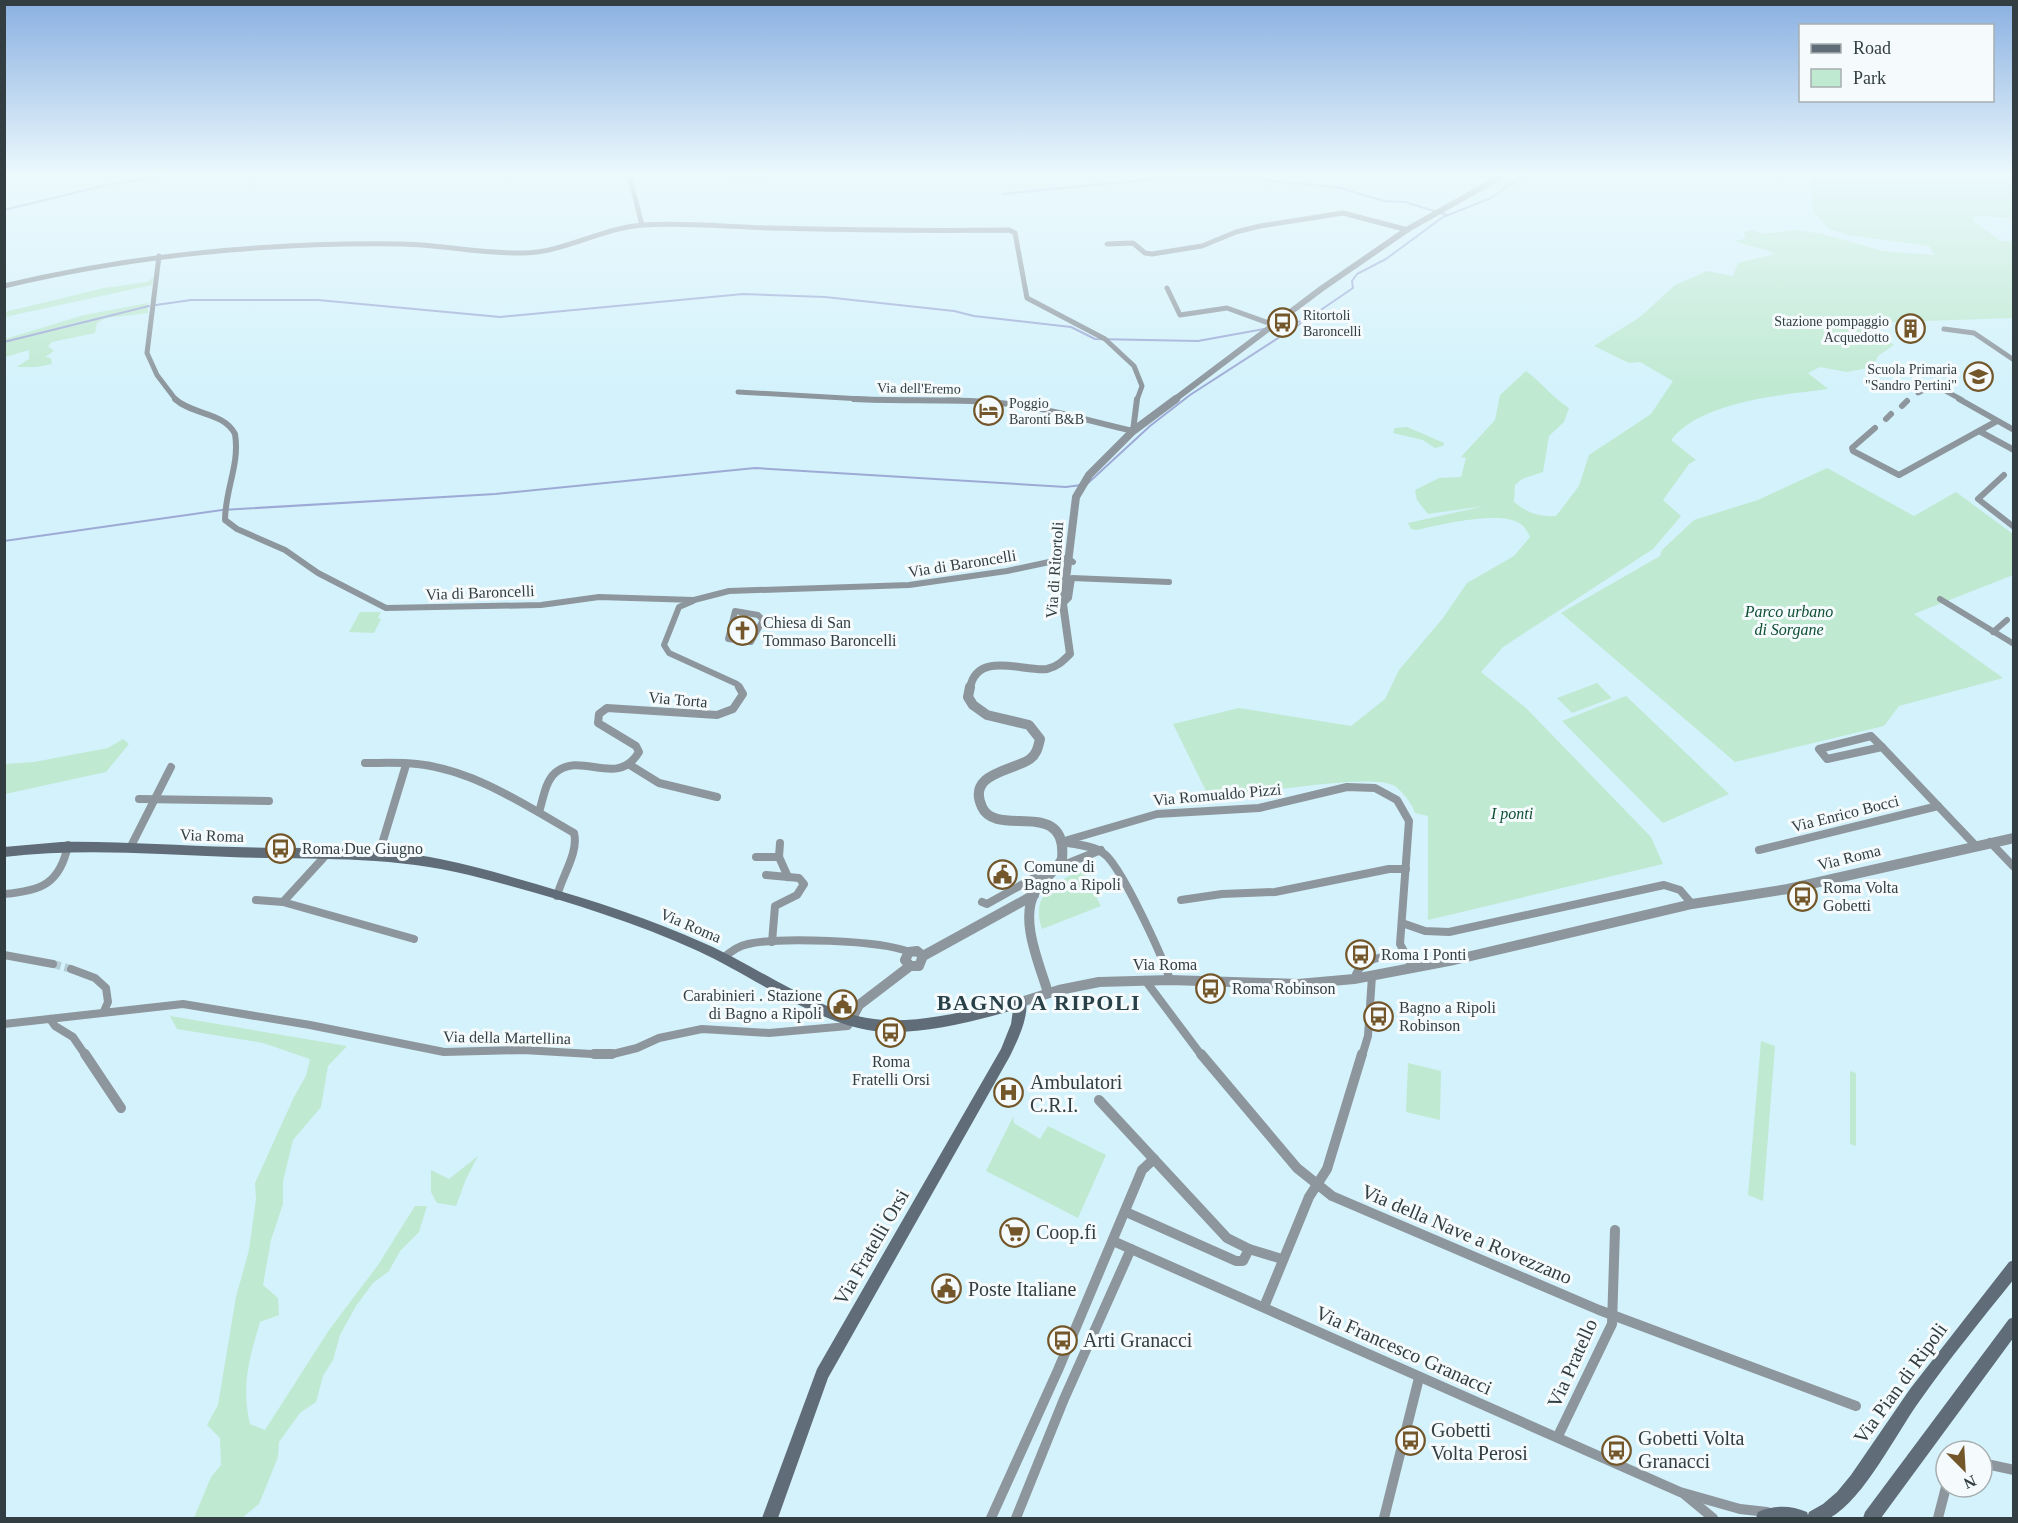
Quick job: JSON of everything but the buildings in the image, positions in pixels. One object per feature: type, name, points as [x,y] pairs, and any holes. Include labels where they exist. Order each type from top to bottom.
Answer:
[{"type":"main road","name":"Via Roma","points":[[4,852],[68,845],[378,856],[465,869],[657,928],[724,957],[851,1020],[870,1025],[891,1026],[993,1011],[1021,1002]]},
{"type":"main road","name":"Via Fratelli Orsi","points":[[770,1518],[822,1374],[1006,1052],[1017,1024],[1021,1002]]},
{"type":"main road","name":"Via Pian di Ripoli","points":[[1815,1518],[1825,1515],[1860,1475],[1913,1396],[2013,1267]]},
{"type":"main road","points":[[1871,1518],[2013,1324]]},
{"type":"main road","points":[[1764,1518],[1784,1514],[1801,1518]]},
{"type":"street","points":[[4,286],[75,268],[159,256],[253,248],[363,245]]},
{"type":"street","points":[[418,245],[525,253],[566,245]]},
{"type":"street","points":[[1016,245],[1027,298],[1106,339],[1134,366],[1142,386],[1136,403],[1133,430]]},
{"type":"street","points":[[1136,245],[1145,253],[1205,245]]},
{"type":"street","name":"Via di Ritortoli","points":[[1101,850],[1079,848],[1061,842],[1057,830],[1050,825],[998,819],[983,808],[979,799],[983,782],[992,774],[1033,758],[1039,747],[1040,739],[1029,725],[988,716],[978,711],[971,704],[968,692],[971,681],[990,664],[1006,663],[1030,669],[1045,669],[1066,660],[1071,645],[1064,622],[1063,604],[1076,497],[1081,487],[1133,430],[1387,245]]},
{"type":"street","name":"Via di Baroncelli","points":[[159,256],[147,354],[149,364],[181,404],[222,421],[235,433],[238,457],[224,506],[225,520],[237,529],[285,550],[318,573],[386,608],[541,604],[599,597],[694,600],[729,591],[909,585],[1007,571],[1068,555]]},
{"type":"street","points":[[1167,288],[1180,315],[1227,308],[1274,326]]},
{"type":"street","points":[[1944,329],[1977,334],[2013,360]]},
{"type":"street","points":[[2005,354],[2013,352]]},
{"type":"street","points":[[1997,421],[1899,475],[1853,451],[1852,448],[1896,410],[1935,385],[2013,430]]},
{"type":"street","name":"Via dell'Eremo","points":[[738,392],[907,402],[955,400],[1025,406],[1133,430]]},
{"type":"street","points":[[1978,431],[2013,450]]},
{"type":"street","points":[[2004,475],[1978,499],[2013,527]]},
{"type":"street","points":[[1063,604],[1069,598],[1072,578],[1169,582]]},
{"type":"street","points":[[1940,599],[2013,644]]},
{"type":"street","name":"Via Torta","points":[[630,765],[639,755],[638,747],[597,721],[599,714],[607,708],[717,715],[734,709],[742,697],[742,690],[737,684],[669,653],[664,645],[679,607],[694,600]]},
{"type":"street","points":[[735,612],[758,615],[763,620],[752,642],[728,639],[735,612]]},
{"type":"street","points":[[1993,632],[2007,620]]},
{"type":"street","points":[[1871,736],[1881,747],[1827,759],[1820,748],[1871,736]]},
{"type":"street","name":"Via Enrico Bocci","points":[[1881,747],[1976,846]]},
{"type":"street","points":[[365,763],[418,764],[466,777],[492,786],[574,833],[578,840],[557,896]]},
{"type":"street","points":[[378,856],[405,765]]},
{"type":"street","points":[[539,812],[552,776],[563,768],[615,769],[630,765],[659,783],[717,797]]},
{"type":"street","points":[[130,848],[171,766]]},
{"type":"street","name":"Via Romualdo Pizzi","points":[[1061,842],[1145,816],[1259,808],[1347,787],[1366,786],[1389,794],[1407,814],[1410,825],[1400,944],[1403,953]]},
{"type":"street","points":[[139,799],[269,801]]},
{"type":"street","name":"Via Enrico Bocci","points":[[1759,850],[1938,806]]},
{"type":"street","name":"Via Roma","points":[[1021,1002],[1086,984],[1170,980],[1298,984],[1354,979],[1413,968],[1692,904],[1771,893],[2013,837]]},
{"type":"street","points":[[851,1020],[859,1005],[909,966],[921,964],[923,957],[1034,895],[1058,868],[1063,855],[1061,842]]},
{"type":"street","points":[[1990,842],[2013,867]]},
{"type":"street","points":[[780,843],[779,857],[788,877]]},
{"type":"street","points":[[4,894],[37,890],[51,882],[62,864],[68,845]]},
{"type":"street","points":[[982,902],[987,904],[1041,874],[1101,850],[1110,858],[1160,950],[1170,980]]},
{"type":"street","points":[[283,902],[326,855]]},
{"type":"street","points":[[756,857],[779,857]]},
{"type":"street","points":[[1182,900],[1222,894],[1275,892],[1389,869],[1406,869]]},
{"type":"street","points":[[766,874],[798,878],[804,884],[796,895],[775,906],[772,942]]},
{"type":"street","points":[[1402,923],[1425,931],[1449,932],[1664,885],[1680,890],[1692,904]]},
{"type":"street","points":[[1034,895],[1031,904],[1031,921],[1048,993]]},
{"type":"street","points":[[256,900],[283,902],[414,939]]},
{"type":"street","points":[[724,957],[745,943],[772,942],[874,944],[899,947],[909,952],[917,951],[923,957]]},
{"type":"street","points":[[909,952],[905,960],[909,966]]},
{"type":"street","points":[[1354,979],[1356,969],[1361,963],[1403,953],[1413,968]]},
{"type":"street","points":[[4,955],[53,964]]},
{"type":"street","points":[[71,969],[94,976],[106,986],[108,999],[104,1011]]},
{"type":"street","points":[[1263,1306],[1309,1197],[1327,1169],[1365,1046],[1372,976]]},
{"type":"street","name":"Via della Nave a Rovezzano","points":[[1145,980],[1179,1028],[1278,1147],[1317,1186],[1361,1209],[1611,1314],[1856,1406]]},
{"type":"street","name":"Via della Martellina","points":[[4,1023],[183,1004],[310,1025],[444,1053],[523,1050],[609,1055],[637,1048],[652,1040],[702,1029],[769,1033],[821,1030],[848,1026],[851,1020]]},
{"type":"street","points":[[50,1019],[55,1026],[73,1037],[121,1108]]},
{"type":"street","points":[[1099,1100],[1145,1146],[1154,1159],[1227,1238],[1282,1259]]},
{"type":"street","points":[[991,1518],[1049,1391],[1142,1170],[1154,1159]]},
{"type":"street","points":[[1126,1212],[1236,1261],[1242,1261],[1249,1248]]},
{"type":"street","name":"Via Pratello","points":[[1558,1436],[1602,1349],[1611,1324],[1615,1230]]},
{"type":"street","name":"Via Francesco Granacci","points":[[1113,1241],[1263,1306],[1419,1378],[1558,1436],[1680,1492],[1740,1509],[1784,1514]]},
{"type":"street","points":[[1016,1518],[1064,1399],[1131,1250]]},
{"type":"street","points":[[1384,1518],[1419,1378]]},
{"type":"street","points":[[1049,1391],[1064,1399]]},
{"type":"street","points":[[1994,1466],[2013,1470]]},
{"type":"street","name":"Via Francesco Granacci","points":[[1680,1492],[1713,1518]]},
{"type":"street","points":[[1938,1518],[1943,1499]]},
{"type":"green space","name":"I ponti","points":[[1745,245],[1861,245],[1882,251],[1934,255],[1929,246],[1922,245],[2013,245],[2013,318],[1867,323],[1894,345],[1878,356],[1873,367],[1847,372],[1820,367],[1808,373],[1828,389],[1744,402],[1702,416],[1684,427],[1671,440],[1696,460],[1689,464],[1663,500],[1681,516],[1653,549],[1503,647],[1481,672],[1526,708],[1651,837],[1663,864],[1428,920],[1428,816],[1415,813],[1400,790],[1393,785],[1379,782],[1333,783],[1210,799],[1173,724],[1239,708],[1351,726],[1385,699],[1399,670],[1443,618],[1467,583],[1514,556],[1530,537],[1522,525],[1513,520],[1501,518],[1471,520],[1417,530],[1411,529],[1408,523],[1485,506],[1428,514],[1417,500],[1415,490],[1439,478],[1461,477],[1466,458],[1461,457],[1495,420],[1500,395],[1526,371],[1569,408],[1564,422],[1549,436],[1543,472],[1522,479],[1515,485],[1514,502],[1534,514],[1556,516],[1579,486],[1589,455],[1651,414],[1673,381],[1640,362],[1629,363],[1594,346],[1640,317],[1675,285],[1707,271],[1733,276],[1738,263],[1775,254]]},
{"type":"green space","points":[[153,277],[152,285],[5,317],[5,312],[104,288],[148,282]]},
{"type":"green space","points":[[148,303],[148,313],[106,318],[97,323],[95,333],[52,342],[48,346],[54,351],[45,357],[51,358],[52,364],[17,367],[29,359],[29,350],[5,357],[5,339],[84,315]]},
{"type":"green space","points":[[1407,427],[1444,443],[1443,446],[1435,448],[1423,440],[1393,433],[1395,428]]},
{"type":"green space","name":"Parco urbano di Sorgane","points":[[1827,468],[1914,516],[1956,492],[2013,534],[2013,575],[1914,614],[2003,678],[1899,706],[1884,726],[1735,762],[1561,613],[1660,556],[1662,550],[1694,520],[1758,500]]},
{"type":"green space","points":[[360,612],[381,612],[378,618],[381,619],[374,633],[349,632]]},
{"type":"green space","points":[[1597,683],[1612,698],[1572,713],[1557,698]]},
{"type":"green space","points":[[1626,696],[1729,794],[1663,823],[1562,721]]},
{"type":"green space","points":[[123,739],[129,744],[106,772],[5,794],[5,764],[34,762],[108,748]]},
{"type":"green space","points":[[1082,869],[1101,906],[1042,929],[1039,907],[1042,898],[1054,885]]},
{"type":"green space","points":[[170,1016],[347,1046],[328,1066],[321,1107],[293,1140],[283,1181],[283,1204],[271,1240],[263,1285],[278,1298],[279,1315],[260,1322],[253,1348],[246,1385],[250,1424],[265,1430],[329,1330],[378,1265],[415,1206],[427,1206],[419,1232],[400,1251],[389,1271],[373,1283],[356,1306],[340,1335],[333,1360],[323,1376],[316,1402],[300,1413],[279,1442],[278,1457],[259,1504],[242,1518],[194,1518],[211,1477],[221,1465],[220,1438],[207,1425],[218,1405],[236,1297],[249,1250],[256,1199],[255,1183],[306,1076],[310,1059],[263,1043],[177,1029]]},
{"type":"green space","points":[[1761,1041],[1775,1046],[1763,1201],[1748,1195]]},
{"type":"green space","points":[[1408,1063],[1441,1071],[1440,1120],[1406,1112]]},
{"type":"green space","points":[[1850,1071],[1856,1073],[1856,1146],[1850,1144]]},
{"type":"green space","points":[[1013,1117],[1014,1123],[1040,1139],[1048,1126],[1106,1155],[1078,1218],[986,1171]]},
{"type":"green space","points":[[478,1156],[456,1206],[437,1203],[431,1192],[431,1170],[449,1179]]},
{"type":"waterway","points":[[1306,320],[1353,288],[1352,281],[1357,274],[1386,259],[1405,245]]},
{"type":"waterway","points":[[156,305],[191,300],[318,300],[500,317],[743,294],[825,297],[954,311],[974,316],[1071,327],[1095,339],[1198,341],[1264,329]]},
{"type":"waterway","points":[[4,342],[149,306]]},
{"type":"waterway","points":[[1087,484],[1150,426],[1190,395],[1306,320]]},
{"type":"waterway","points":[[1280,326],[1306,320]]},
{"type":"waterway","points":[[4,541],[222,510],[495,494],[755,468],[1066,487],[1081,485]]},
{"type":"tunnel","points":[[53,964],[71,969]]},
{"type":"place","name":"Ritortoli Baroncelli","points":[[1282,323]]},
{"type":"place","name":"Stazione pompaggio Acquedotto","points":[[1910,329]]},
{"type":"place","name":"Scuola Primaria \"Sandro Pertini\"","points":[[1978,377]]},
{"type":"place","name":"Poggio Baronti B&B","points":[[988,411]]},
{"type":"place","name":"Chiesa di San Tommaso Baroncelli","points":[[742,631]]},
{"type":"place","name":"Roma Due Giugno","points":[[281,848]]},
{"type":"place","name":"Comune di Bagno a Ripoli","points":[[1003,875]]},
{"type":"place","name":"Roma Volta Gobetti","points":[[1802,896]]},
{"type":"place","name":"Roma I Ponti","points":[[1360,954]]},
{"type":"place","name":"Roma Robinson","points":[[1211,988]]},
{"type":"place","name":"Carabinieri . Stazione di Bagno a Ripoli","points":[[843,1004]]},
{"type":"place","name":"Bagno a Ripoli Robinson","points":[[1378,1016]]},
{"type":"place","name":"Roma Fratelli Orsi","points":[[891,1033]]},
{"type":"place","name":"Ambulatori C.R.I.","points":[[1009,1093]]},
{"type":"place","name":"Coop.fi","points":[[1015,1232]]},
{"type":"place","name":"Poste Italiane","points":[[947,1289]]},
{"type":"place","name":"Arti Granacci","points":[[1062,1340]]},
{"type":"place","name":"Gobetti Volta Perosi","points":[[1410,1441]]},
{"type":"place","name":"Gobetti Volta Granacci","points":[[1617,1450]]},
{"type":"district","name":"BAGNO A RIPOLI","points":[[1039,1002]]}]
